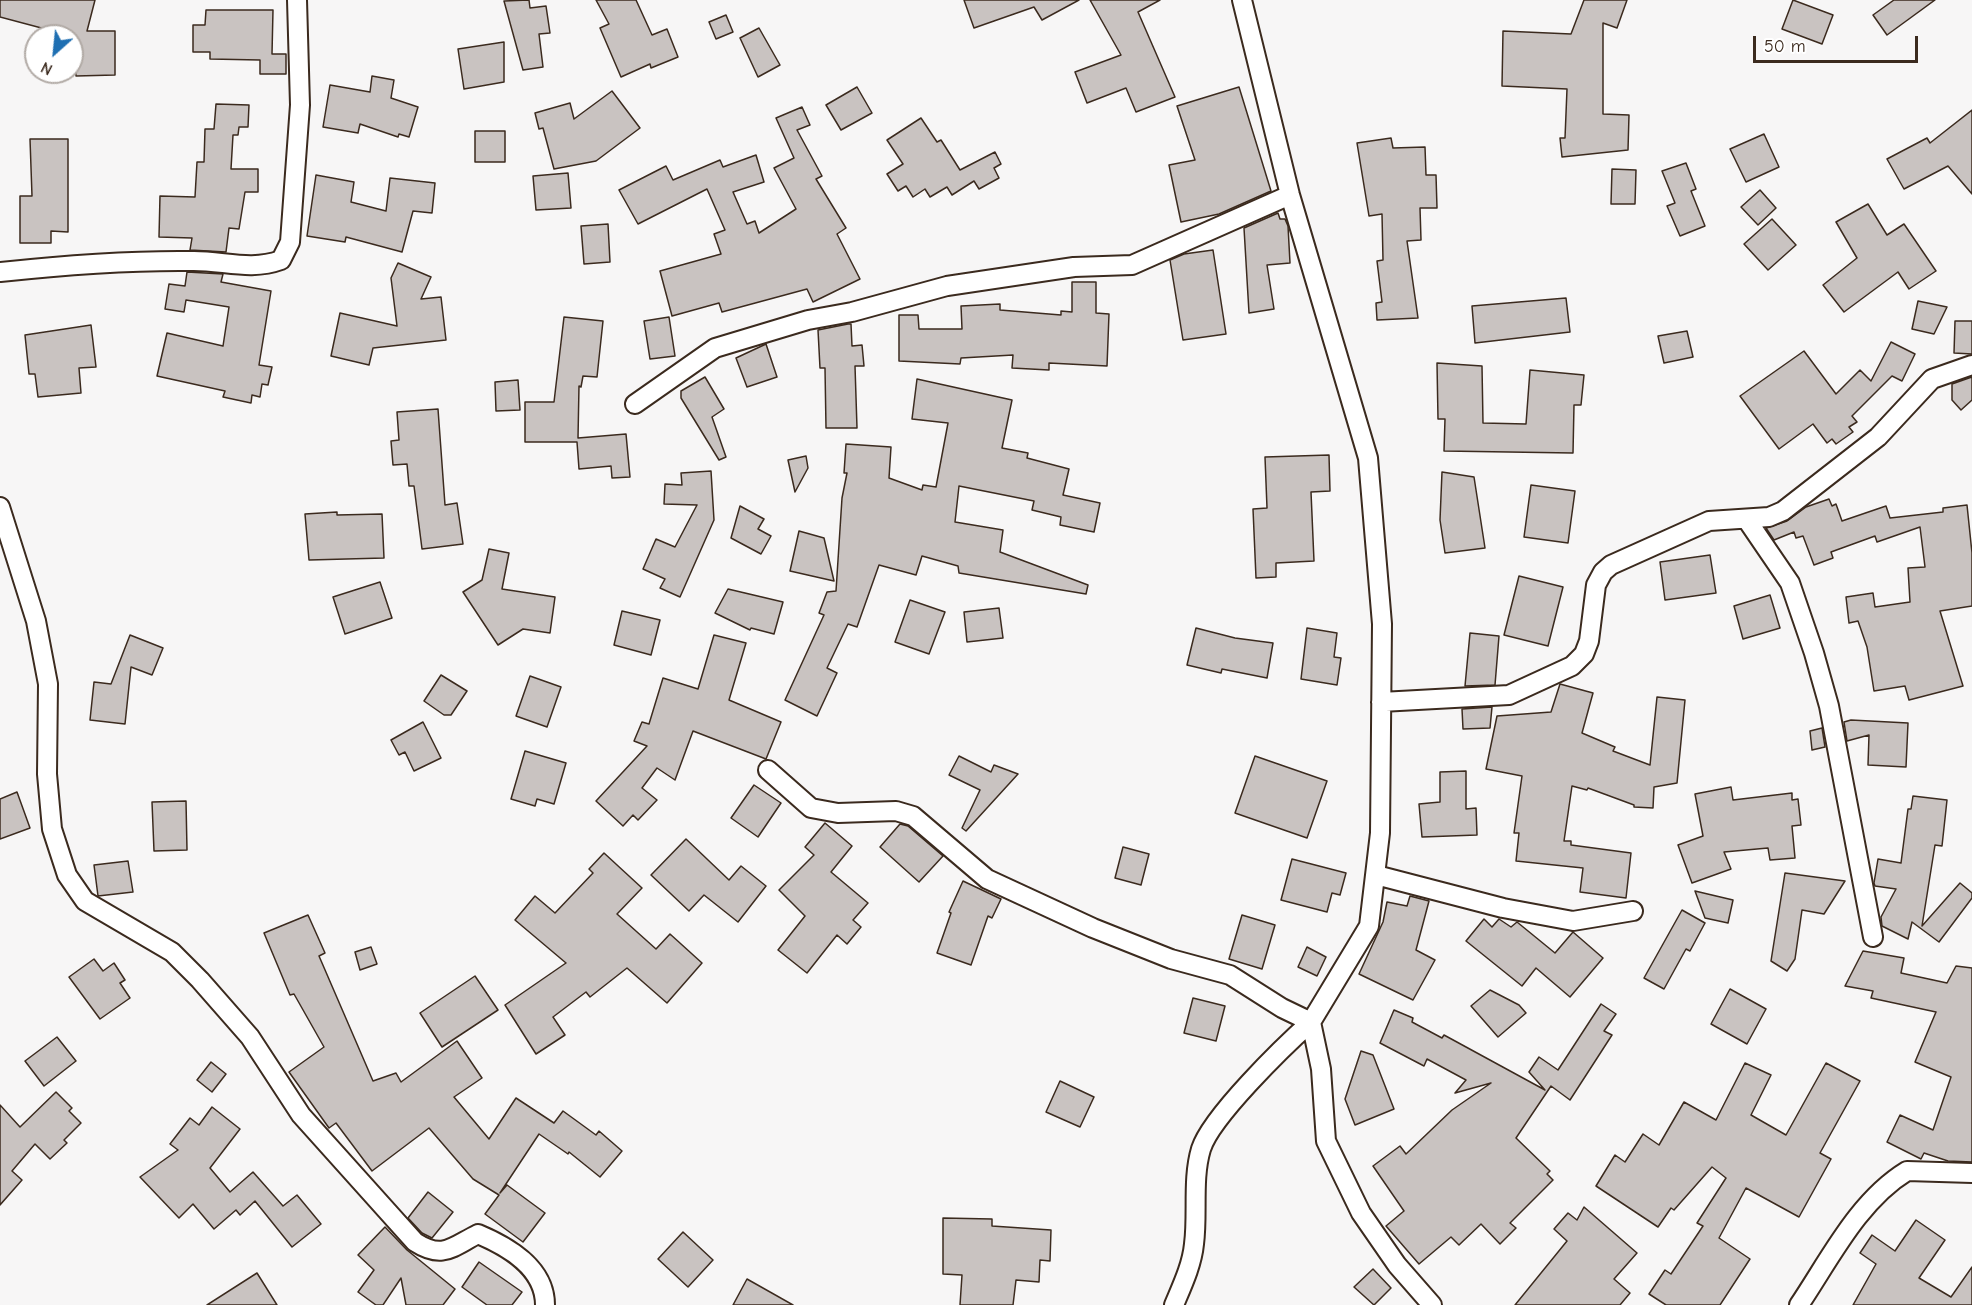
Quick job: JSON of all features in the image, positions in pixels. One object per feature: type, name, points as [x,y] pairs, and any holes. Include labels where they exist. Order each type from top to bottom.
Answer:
[{"type":"street","points":[[0,272],[86,263],[196,261],[263,266],[281,260],[290,242],[300,105],[297,0]]},
{"type":"street","points":[[1174,1305],[1194,1247],[1199,1165],[1206,1137],[1223,1113],[1291,1040],[1311,1022],[1369,926],[1380,834],[1382,624],[1368,458],[1290,195],[1242,0]]},
{"type":"street","points":[[635,404],[715,348],[808,320],[852,312],[947,286],[1074,267],[1132,265],[1290,195]]},
{"type":"street","points":[[1381,702],[1509,695],[1572,666],[1584,654],[1589,641],[1596,585],[1603,572],[1611,565],[1702,523],[1769,517],[1783,511],[1878,437],[1932,379],[1972,365]]},
{"type":"street","points":[[0,507],[36,621],[48,684],[47,774],[52,829],[67,875],[85,900],[172,952],[200,980],[250,1037],[301,1114],[415,1242],[428,1251],[441,1253],[478,1234],[496,1241],[538,1275],[545,1292],[545,1305]]},
{"type":"street","points":[[1747,520],[1790,583],[1814,653],[1829,706],[1873,937]]},
{"type":"street","points":[[768,770],[811,808],[838,813],[896,811],[913,816],[987,879],[1093,928],[1171,959],[1230,975],[1282,1008],[1311,1022]]},
{"type":"street","points":[[1376,875],[1503,908],[1573,921],[1633,911]]},
{"type":"street","points":[[1311,1022],[1321,1069],[1326,1141],[1361,1212],[1397,1265],[1432,1305]]},
{"type":"street","points":[[1799,1305],[1863,1209],[1898,1177],[1907,1171],[1972,1173]]},
{"type":"building","points":[[0,0],[95,0],[87,31],[115,31],[115,75],[84,76],[84,24],[26,24],[0,17]]},
{"type":"building","points":[[529,0],[530,8],[546,6],[550,33],[539,34],[543,67],[523,70],[504,1]]},
{"type":"building","points":[[596,0],[636,0],[652,35],[667,29],[678,57],[651,68],[650,64],[621,77],[600,28],[609,24]]},
{"type":"building","points":[[964,0],[1079,0],[1042,20],[1034,7],[974,28]]},
{"type":"building","points":[[1090,0],[1160,0],[1138,12],[1175,97],[1136,112],[1126,88],[1087,103],[1075,72],[1121,55]]},
{"type":"building","points":[[1584,0],[1627,0],[1617,28],[1603,23],[1603,114],[1629,115],[1628,150],[1562,157],[1560,138],[1565,138],[1567,89],[1502,86],[1503,31],[1571,34]]},
{"type":"building","points":[[1793,0],[1833,15],[1822,44],[1782,29]]},
{"type":"building","points":[[1894,0],[1935,0],[1887,35],[1873,15]]},
{"type":"building","points":[[206,10],[273,10],[272,54],[286,54],[286,74],[260,74],[260,60],[210,59],[210,52],[193,52],[193,25],[205,25]]},
{"type":"building","points":[[726,15],[733,32],[716,39],[709,22]]},
{"type":"building","points":[[759,28],[780,65],[758,77],[740,38]]},
{"type":"building","points":[[504,42],[504,82],[464,89],[458,49]]},
{"type":"building","points":[[372,76],[394,80],[391,98],[418,107],[409,137],[399,134],[398,137],[360,124],[358,133],[323,127],[330,85],[370,92]]},
{"type":"building","points":[[857,87],[872,113],[841,130],[826,105]]},
{"type":"building","points":[[1239,87],[1271,191],[1219,214],[1181,222],[1169,165],[1195,160],[1177,106]]},
{"type":"building","points":[[612,91],[640,128],[596,161],[554,169],[543,128],[539,129],[535,113],[570,103],[574,119]]},
{"type":"building","points":[[216,104],[249,105],[248,127],[239,127],[238,135],[233,135],[231,169],[258,169],[258,192],[245,192],[239,229],[229,228],[226,252],[190,250],[192,238],[159,237],[160,196],[195,197],[197,162],[204,162],[205,129],[214,129]]},
{"type":"building","points":[[802,107],[810,125],[797,130],[822,176],[816,179],[846,228],[837,234],[860,279],[813,302],[807,289],[722,312],[719,303],[672,316],[660,271],[721,254],[714,234],[725,230],[707,189],[638,224],[619,190],[666,166],[673,180],[720,160],[723,167],[756,155],[764,182],[733,192],[747,224],[755,221],[759,233],[796,209],[774,168],[794,158],[776,118]]},
{"type":"building","points":[[1972,110],[1972,194],[1948,166],[1904,189],[1887,159],[1927,138],[1930,143]]},
{"type":"building","points":[[921,118],[937,142],[941,140],[960,170],[995,152],[1001,164],[994,168],[999,178],[979,189],[974,181],[952,195],[947,187],[930,197],[925,189],[913,197],[906,186],[898,191],[887,174],[903,164],[887,140]]},
{"type":"building","points":[[475,131],[505,131],[505,162],[475,162]]},
{"type":"building","points":[[1764,134],[1779,167],[1746,182],[1730,149]]},
{"type":"building","points":[[1391,138],[1393,148],[1425,147],[1426,175],[1436,175],[1437,208],[1420,208],[1421,240],[1407,241],[1418,318],[1377,320],[1376,303],[1382,302],[1377,261],[1383,260],[1382,214],[1369,216],[1357,143]]},
{"type":"building","points":[[30,139],[68,139],[68,232],[51,231],[51,243],[20,243],[20,196],[32,196]]},
{"type":"building","points":[[1686,163],[1696,189],[1691,191],[1705,226],[1680,236],[1667,206],[1675,203],[1662,171]]},
{"type":"building","points":[[1612,169],[1636,170],[1635,204],[1611,204]]},
{"type":"building","points":[[568,173],[571,208],[536,210],[533,176]]},
{"type":"building","points":[[316,175],[354,182],[351,202],[386,211],[390,178],[435,183],[432,213],[413,211],[402,252],[346,237],[345,242],[307,236]]},
{"type":"building","points":[[1760,190],[1776,208],[1758,225],[1741,207]]},
{"type":"building","points":[[1868,204],[1887,235],[1904,224],[1936,271],[1909,289],[1898,272],[1844,312],[1823,285],[1857,258],[1836,222]]},
{"type":"building","points":[[1278,213],[1280,219],[1285,219],[1288,226],[1290,263],[1267,265],[1274,309],[1249,313],[1244,228]]},
{"type":"building","points":[[1772,219],[1796,245],[1768,270],[1744,244]]},
{"type":"building","points":[[608,224],[610,262],[584,264],[581,226]]},
{"type":"building","points":[[1213,250],[1226,334],[1183,340],[1170,260],[1184,254]]},
{"type":"building","points":[[398,263],[431,277],[421,299],[441,297],[446,340],[373,348],[369,365],[331,356],[340,313],[397,326],[391,278]]},
{"type":"building","points":[[187,272],[223,274],[221,282],[271,291],[259,365],[272,367],[268,385],[262,384],[260,397],[252,395],[251,403],[223,397],[225,391],[157,376],[167,333],[223,346],[229,307],[186,300],[184,312],[165,309],[169,284],[185,286]]},
{"type":"building","points":[[1072,282],[1096,282],[1096,313],[1109,314],[1107,366],[1049,363],[1049,370],[1012,368],[1013,355],[961,358],[960,364],[899,361],[899,315],[918,315],[919,329],[962,329],[961,306],[1000,304],[1000,310],[1061,315],[1061,311],[1072,312]]},
{"type":"building","points":[[1566,298],[1570,332],[1475,343],[1472,306]]},
{"type":"building","points":[[1918,301],[1947,307],[1934,334],[1912,329]]},
{"type":"building","points":[[564,317],[603,321],[597,377],[583,376],[581,387],[579,386],[578,438],[626,434],[630,477],[612,478],[611,466],[579,469],[577,442],[525,442],[525,402],[554,402]]},
{"type":"building","points":[[669,317],[675,356],[650,359],[644,321]]},
{"type":"building","points":[[1955,321],[1972,321],[1972,354],[1954,353]]},
{"type":"building","points":[[851,324],[852,346],[862,345],[864,366],[855,366],[857,428],[826,428],[825,368],[820,368],[818,330]]},
{"type":"building","points":[[91,325],[96,367],[79,368],[81,393],[38,397],[35,374],[29,374],[25,335]]},
{"type":"building","points":[[1687,331],[1693,357],[1664,363],[1658,336]]},
{"type":"building","points":[[1891,342],[1915,354],[1902,381],[1892,376],[1852,416],[1857,422],[1849,427],[1853,432],[1836,444],[1832,439],[1827,443],[1813,424],[1779,449],[1740,396],[1804,351],[1836,394],[1860,370],[1871,381]]},
{"type":"building","points":[[766,344],[777,377],[747,387],[736,358]]},
{"type":"building","points":[[1437,363],[1482,366],[1483,423],[1526,424],[1530,370],[1584,375],[1581,405],[1574,405],[1573,453],[1444,451],[1445,419],[1438,419]]},
{"type":"building","points":[[705,377],[724,409],[712,417],[726,457],[719,460],[681,398],[681,391]]},
{"type":"building","points":[[1972,377],[1972,400],[1961,410],[1952,400],[1952,384]]},
{"type":"building","points":[[917,379],[1012,400],[1002,448],[1028,453],[1027,458],[1069,469],[1063,495],[1100,503],[1094,532],[1060,525],[1061,517],[1032,510],[1034,501],[959,486],[955,522],[1003,530],[1000,552],[1088,585],[1086,594],[959,573],[958,566],[922,556],[916,575],[879,565],[857,627],[848,624],[827,668],[837,673],[817,716],[785,700],[824,615],[819,613],[827,592],[836,591],[842,498],[847,473],[844,473],[846,444],[891,447],[889,478],[922,490],[923,485],[936,487],[948,423],[912,419]]},
{"type":"building","points":[[518,380],[520,410],[496,411],[495,382]]},
{"type":"building","points":[[438,409],[445,505],[457,503],[463,544],[422,549],[414,486],[409,486],[407,464],[393,465],[391,441],[399,440],[397,412]]},
{"type":"building","points":[[1329,455],[1330,491],[1311,492],[1314,561],[1276,563],[1276,577],[1256,578],[1253,509],[1267,508],[1265,457]]},
{"type":"building","points":[[806,456],[808,468],[795,492],[788,460]]},
{"type":"building","points":[[711,471],[714,520],[680,597],[660,588],[665,579],[643,569],[656,539],[675,547],[697,505],[664,504],[665,484],[682,485],[681,473]]},
{"type":"building","points":[[1442,472],[1474,477],[1485,548],[1445,553],[1440,520]]},
{"type":"building","points":[[1531,485],[1575,491],[1568,543],[1524,537]]},
{"type":"building","points":[[1829,499],[1832,506],[1836,504],[1842,521],[1886,506],[1890,518],[1943,512],[1943,508],[1967,505],[1972,553],[1972,606],[1940,611],[1963,686],[1909,700],[1905,686],[1874,691],[1867,647],[1858,621],[1849,623],[1846,597],[1873,593],[1875,607],[1910,602],[1908,568],[1925,567],[1920,527],[1877,542],[1875,536],[1831,552],[1833,558],[1814,565],[1803,536],[1796,538],[1794,532],[1774,540],[1766,528],[1787,521],[1806,507]]},
{"type":"building","points":[[740,506],[764,519],[758,529],[771,536],[761,554],[731,538]]},
{"type":"building","points":[[337,512],[337,515],[382,514],[384,558],[309,560],[305,514]]},
{"type":"building","points":[[799,531],[824,538],[834,581],[790,571]]},
{"type":"building","points":[[489,549],[509,553],[502,589],[555,597],[550,633],[523,629],[498,645],[463,592],[482,580]]},
{"type":"building","points":[[1710,555],[1716,593],[1665,600],[1660,562]]},
{"type":"building","points":[[1519,576],[1563,587],[1548,646],[1504,635]]},
{"type":"building","points":[[380,582],[392,618],[345,634],[333,597]]},
{"type":"building","points":[[728,589],[783,602],[774,634],[751,628],[750,630],[715,613]]},
{"type":"building","points":[[1770,595],[1780,628],[1743,639],[1734,606]]},
{"type":"building","points":[[910,600],[945,612],[929,654],[895,642]]},
{"type":"building","points":[[999,608],[1003,638],[967,642],[964,612]]},
{"type":"building","points":[[622,611],[660,620],[651,655],[614,645]]},
{"type":"building","points":[[1196,628],[1235,638],[1273,643],[1267,678],[1222,669],[1221,673],[1187,665]]},
{"type":"building","points":[[1307,628],[1337,633],[1334,657],[1341,658],[1337,685],[1301,679]]},
{"type":"building","points":[[1470,633],[1499,636],[1495,685],[1465,686]]},
{"type":"building","points":[[130,635],[163,648],[152,675],[131,667],[125,724],[90,720],[94,682],[111,684]]},
{"type":"building","points":[[714,635],[746,643],[729,700],[781,722],[766,759],[693,731],[675,780],[657,768],[642,788],[657,800],[638,820],[633,815],[623,826],[596,801],[647,746],[634,741],[642,722],[649,724],[663,678],[698,689]]},
{"type":"building","points":[[441,675],[467,691],[451,715],[444,715],[424,701]]},
{"type":"building","points":[[530,676],[561,687],[547,727],[516,716]]},
{"type":"building","points":[[1560,684],[1593,693],[1582,733],[1615,747],[1613,751],[1650,765],[1657,697],[1685,700],[1677,783],[1654,787],[1653,808],[1634,807],[1634,805],[1588,788],[1587,790],[1572,786],[1564,841],[1571,841],[1571,845],[1631,853],[1626,898],[1580,892],[1583,868],[1516,861],[1519,833],[1514,833],[1522,776],[1486,769],[1497,716],[1551,712]]},
{"type":"building","points":[[1492,707],[1490,728],[1463,729],[1462,709]]},
{"type":"building","points":[[1851,720],[1908,723],[1906,767],[1868,765],[1869,735],[1847,741],[1844,722]]},
{"type":"building","points":[[423,722],[441,758],[414,771],[405,752],[399,755],[391,740]]},
{"type":"building","points":[[1822,728],[1825,747],[1812,750],[1810,731]]},
{"type":"building","points":[[525,751],[566,763],[554,804],[537,799],[535,806],[511,799]]},
{"type":"building","points":[[959,756],[991,772],[994,765],[1018,774],[966,831],[962,828],[980,790],[949,775]]},
{"type":"building","points":[[1255,756],[1327,781],[1307,838],[1235,813]]},
{"type":"building","points":[[1466,771],[1466,809],[1476,808],[1477,835],[1422,837],[1419,804],[1440,802],[1440,772]]},
{"type":"building","points":[[754,785],[781,803],[758,837],[731,818]]},
{"type":"building","points":[[1731,787],[1733,800],[1792,793],[1792,800],[1798,799],[1801,825],[1792,826],[1795,858],[1770,860],[1768,848],[1724,852],[1731,869],[1692,883],[1678,845],[1703,836],[1695,794]]},
{"type":"building","points":[[17,792],[30,828],[0,839],[0,799]]},
{"type":"building","points":[[1913,796],[1947,800],[1942,846],[1935,845],[1922,926],[1960,883],[1972,893],[1972,898],[1939,942],[1912,922],[1908,939],[1882,926],[1881,917],[1896,889],[1875,886],[1874,883],[1878,859],[1901,863],[1908,809],[1911,809]]},
{"type":"building","points":[[186,801],[187,850],[154,851],[152,802]]},
{"type":"building","points":[[825,823],[852,846],[831,872],[868,903],[853,920],[861,927],[847,944],[837,935],[807,973],[778,950],[805,916],[779,890],[814,855],[805,847]]},
{"type":"building","points":[[900,824],[908,826],[943,856],[919,882],[880,847]]},
{"type":"building","points":[[686,839],[729,880],[741,866],[766,886],[738,922],[704,895],[689,911],[651,875]]},
{"type":"building","points":[[1123,847],[1149,854],[1141,885],[1115,878]]},
{"type":"building","points":[[604,853],[642,888],[617,914],[656,949],[670,934],[702,963],[667,1003],[627,968],[590,997],[586,992],[553,1017],[565,1035],[536,1054],[505,1005],[566,963],[515,920],[535,896],[555,913],[593,873],[589,869]]},
{"type":"building","points":[[1292,859],[1346,873],[1340,895],[1332,893],[1327,912],[1281,900]]},
{"type":"building","points":[[128,861],[133,892],[98,896],[94,865]]},
{"type":"building","points":[[1785,873],[1845,881],[1824,914],[1802,910],[1795,959],[1787,971],[1771,961]]},
{"type":"building","points":[[963,881],[1001,899],[992,918],[988,916],[971,965],[937,953],[951,913],[949,912]]},
{"type":"building","points":[[1695,891],[1733,900],[1728,923],[1705,918]]},
{"type":"building","points":[[1410,896],[1429,901],[1416,950],[1435,960],[1413,1000],[1359,974],[1383,922],[1387,902],[1407,906]]},
{"type":"building","points":[[1682,910],[1705,923],[1690,951],[1686,949],[1664,989],[1644,978]]},
{"type":"building","points":[[308,915],[325,953],[319,956],[373,1081],[396,1073],[401,1082],[457,1041],[482,1078],[454,1097],[489,1139],[516,1098],[554,1123],[563,1111],[596,1135],[599,1131],[622,1151],[600,1177],[569,1152],[568,1154],[539,1134],[500,1193],[507,1185],[545,1213],[523,1242],[485,1214],[499,1195],[473,1179],[429,1128],[372,1171],[336,1123],[329,1128],[289,1072],[324,1047],[294,994],[290,995],[264,933]]},
{"type":"building","points":[[1242,915],[1275,925],[1262,969],[1229,959]]},
{"type":"building","points":[[1484,919],[1492,927],[1499,919],[1511,927],[1517,922],[1555,953],[1573,932],[1603,958],[1570,997],[1536,968],[1522,986],[1466,941]]},
{"type":"building","points":[[371,947],[377,964],[360,970],[355,952]]},
{"type":"building","points":[[1307,947],[1326,957],[1317,976],[1298,967]]},
{"type":"building","points":[[1863,951],[1904,958],[1901,973],[1947,983],[1956,966],[1972,968],[1972,1162],[1948,1161],[1924,1153],[1921,1159],[1887,1142],[1900,1115],[1933,1130],[1951,1077],[1915,1062],[1936,1012],[1871,998],[1873,991],[1845,986]]},
{"type":"building","points":[[94,959],[103,971],[114,963],[125,980],[120,983],[130,998],[100,1019],[69,977]]},
{"type":"building","points":[[475,976],[498,1010],[442,1047],[420,1013]]},
{"type":"building","points":[[1730,989],[1766,1009],[1747,1044],[1711,1024]]},
{"type":"building","points":[[1490,990],[1519,1005],[1526,1013],[1498,1037],[1471,1006]]},
{"type":"building","points":[[1193,998],[1225,1006],[1216,1041],[1184,1033]]},
{"type":"building","points":[[1601,1004],[1616,1014],[1604,1031],[1612,1035],[1570,1100],[1551,1086],[1516,1138],[1550,1171],[1547,1174],[1553,1180],[1510,1223],[1516,1228],[1500,1244],[1481,1224],[1459,1245],[1451,1237],[1419,1264],[1386,1226],[1404,1211],[1373,1166],[1400,1146],[1406,1154],[1452,1110],[1491,1083],[1455,1093],[1466,1080],[1427,1059],[1424,1066],[1380,1043],[1394,1010],[1413,1018],[1412,1022],[1442,1038],[1444,1035],[1545,1090],[1529,1072],[1539,1057],[1558,1070]]},
{"type":"building","points":[[57,1037],[76,1061],[44,1086],[25,1061]]},
{"type":"building","points":[[1361,1051],[1373,1055],[1394,1109],[1355,1125],[1345,1099]]},
{"type":"building","points":[[211,1062],[226,1074],[212,1092],[197,1080]]},
{"type":"building","points":[[1745,1063],[1771,1075],[1751,1115],[1786,1135],[1826,1063],[1860,1081],[1820,1153],[1831,1159],[1799,1217],[1746,1188],[1719,1238],[1750,1259],[1720,1305],[1666,1305],[1649,1294],[1665,1270],[1671,1274],[1703,1226],[1697,1223],[1726,1178],[1712,1167],[1674,1210],[1671,1208],[1658,1227],[1596,1186],[1615,1155],[1625,1162],[1643,1134],[1659,1145],[1684,1102],[1716,1120]]},
{"type":"building","points":[[1060,1081],[1094,1097],[1080,1127],[1046,1112]]},
{"type":"building","points":[[56,1092],[72,1108],[69,1111],[81,1123],[64,1140],[67,1143],[50,1159],[35,1144],[12,1171],[22,1180],[0,1205],[0,1105],[20,1127]]},
{"type":"building","points":[[212,1107],[240,1129],[210,1168],[230,1192],[253,1172],[283,1206],[297,1195],[321,1224],[292,1247],[255,1201],[240,1215],[236,1210],[214,1229],[193,1204],[179,1218],[140,1177],[178,1150],[170,1144],[190,1118],[199,1125]]},
{"type":"building","points":[[428,1192],[453,1212],[432,1238],[422,1233],[408,1218]]},
{"type":"building","points":[[1584,1207],[1637,1253],[1614,1279],[1630,1293],[1620,1305],[1515,1305],[1567,1241],[1554,1229],[1568,1213],[1577,1220]]},
{"type":"building","points":[[943,1218],[992,1219],[992,1226],[1051,1230],[1050,1261],[1040,1260],[1039,1282],[1016,1280],[1013,1305],[960,1305],[962,1275],[943,1274]]},
{"type":"building","points":[[1916,1220],[1945,1240],[1919,1278],[1951,1297],[1972,1267],[1972,1305],[1853,1305],[1876,1264],[1860,1253],[1872,1235],[1895,1251]]},
{"type":"building","points":[[385,1227],[407,1250],[455,1289],[443,1305],[406,1305],[401,1278],[383,1305],[376,1305],[358,1292],[374,1270],[358,1255]]},
{"type":"building","points":[[683,1232],[713,1260],[688,1287],[658,1259]]},
{"type":"building","points":[[479,1262],[522,1292],[512,1305],[487,1305],[462,1287]]},
{"type":"building","points":[[1373,1269],[1391,1288],[1374,1305],[1354,1287]]},
{"type":"building","points":[[257,1273],[277,1305],[207,1305]]},
{"type":"building","points":[[747,1279],[793,1305],[733,1305]]}]
